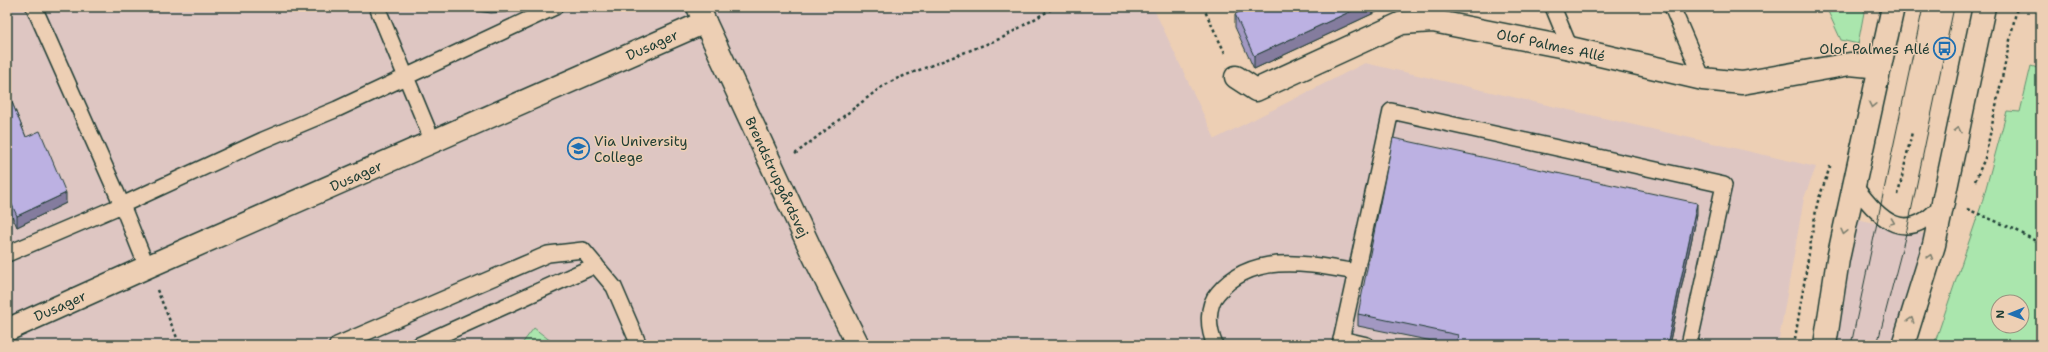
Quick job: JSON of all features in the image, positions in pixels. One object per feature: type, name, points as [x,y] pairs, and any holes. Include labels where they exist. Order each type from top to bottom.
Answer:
[{"type":"street","points":[[1825,345],[1838,259],[1893,7]]},
{"type":"street","points":[[1903,345],[1934,245],[1984,7]]},
{"type":"street","name":"Brendstrupgårdsvej","points":[[702,14],[811,250],[858,345]]},
{"type":"street","name":"Dusager","points":[[7,330],[433,142],[702,14]]},
{"type":"street","name":"Olof Palmes Allé","points":[[1236,77],[1256,90],[1402,23],[1434,22],[1570,48],[1703,79],[1742,84],[1850,64],[1880,67]]},
{"type":"lane","points":[[34,7],[122,205],[147,267]]},
{"type":"lane","points":[[376,7],[433,142]]},
{"type":"lane","points":[[7,254],[122,205],[555,7]]},
{"type":"lane","points":[[1553,7],[1570,48]]},
{"type":"lane","points":[[1672,7],[1703,79]]},
{"type":"lane","points":[[1367,345],[1340,342],[1391,111],[1724,185],[1689,345]]},
{"type":"lane","points":[[1855,186],[1878,216],[1892,223],[1908,226],[1921,223],[1931,216],[1942,204]]},
{"type":"lane","points":[[337,345],[548,254],[583,250],[614,287],[639,345]]},
{"type":"lane","points":[[1215,345],[1209,317],[1213,299],[1228,281],[1248,270],[1270,264],[1310,264],[1356,272]]},
{"type":"lane","points":[[419,345],[596,265]]},
{"type":"path","points":[[774,170],[880,88],[891,82],[1002,38],[1054,7]]},
{"type":"path","points":[[1203,7],[1236,77]]},
{"type":"path","points":[[1898,195],[1912,132]]},
{"type":"path","points":[[1964,209],[1978,212],[2041,244]]},
{"type":"path","points":[[147,267],[180,345]]},
{"type":"shaded area","points":[[7,7],[1153,7],[1215,139],[1365,63],[1816,167],[1804,198],[1778,345],[7,345]]},
{"type":"shaded area","points":[[1857,219],[1929,235],[1895,345],[1836,345]]},
{"type":"green space","points":[[1826,7],[1865,7],[1858,44],[1841,40]]},
{"type":"green space","points":[[2031,66],[2041,69],[2041,345],[1934,345],[1981,206],[2007,111],[2020,112]]},
{"type":"green space","points":[[534,328],[556,345],[521,345]]},
{"type":"building","points":[[1251,7],[1360,7],[1254,56],[1235,14]]},
{"type":"building","points":[[7,90],[26,137],[40,131],[66,193],[17,216],[9,198],[7,199]]},
{"type":"building","points":[[1393,138],[1697,203],[1667,345],[1456,345],[1458,335],[1358,314]]},
{"type":"tram line","points":[[1851,345],[1923,7]]},
{"type":"tram line","points":[[1877,345],[1908,226],[1954,7]]},
{"type":"place","name":"Olof Palmes Allé","points":[[1945,49]]},
{"type":"place","name":"Via University College","points":[[578,149]]}]
